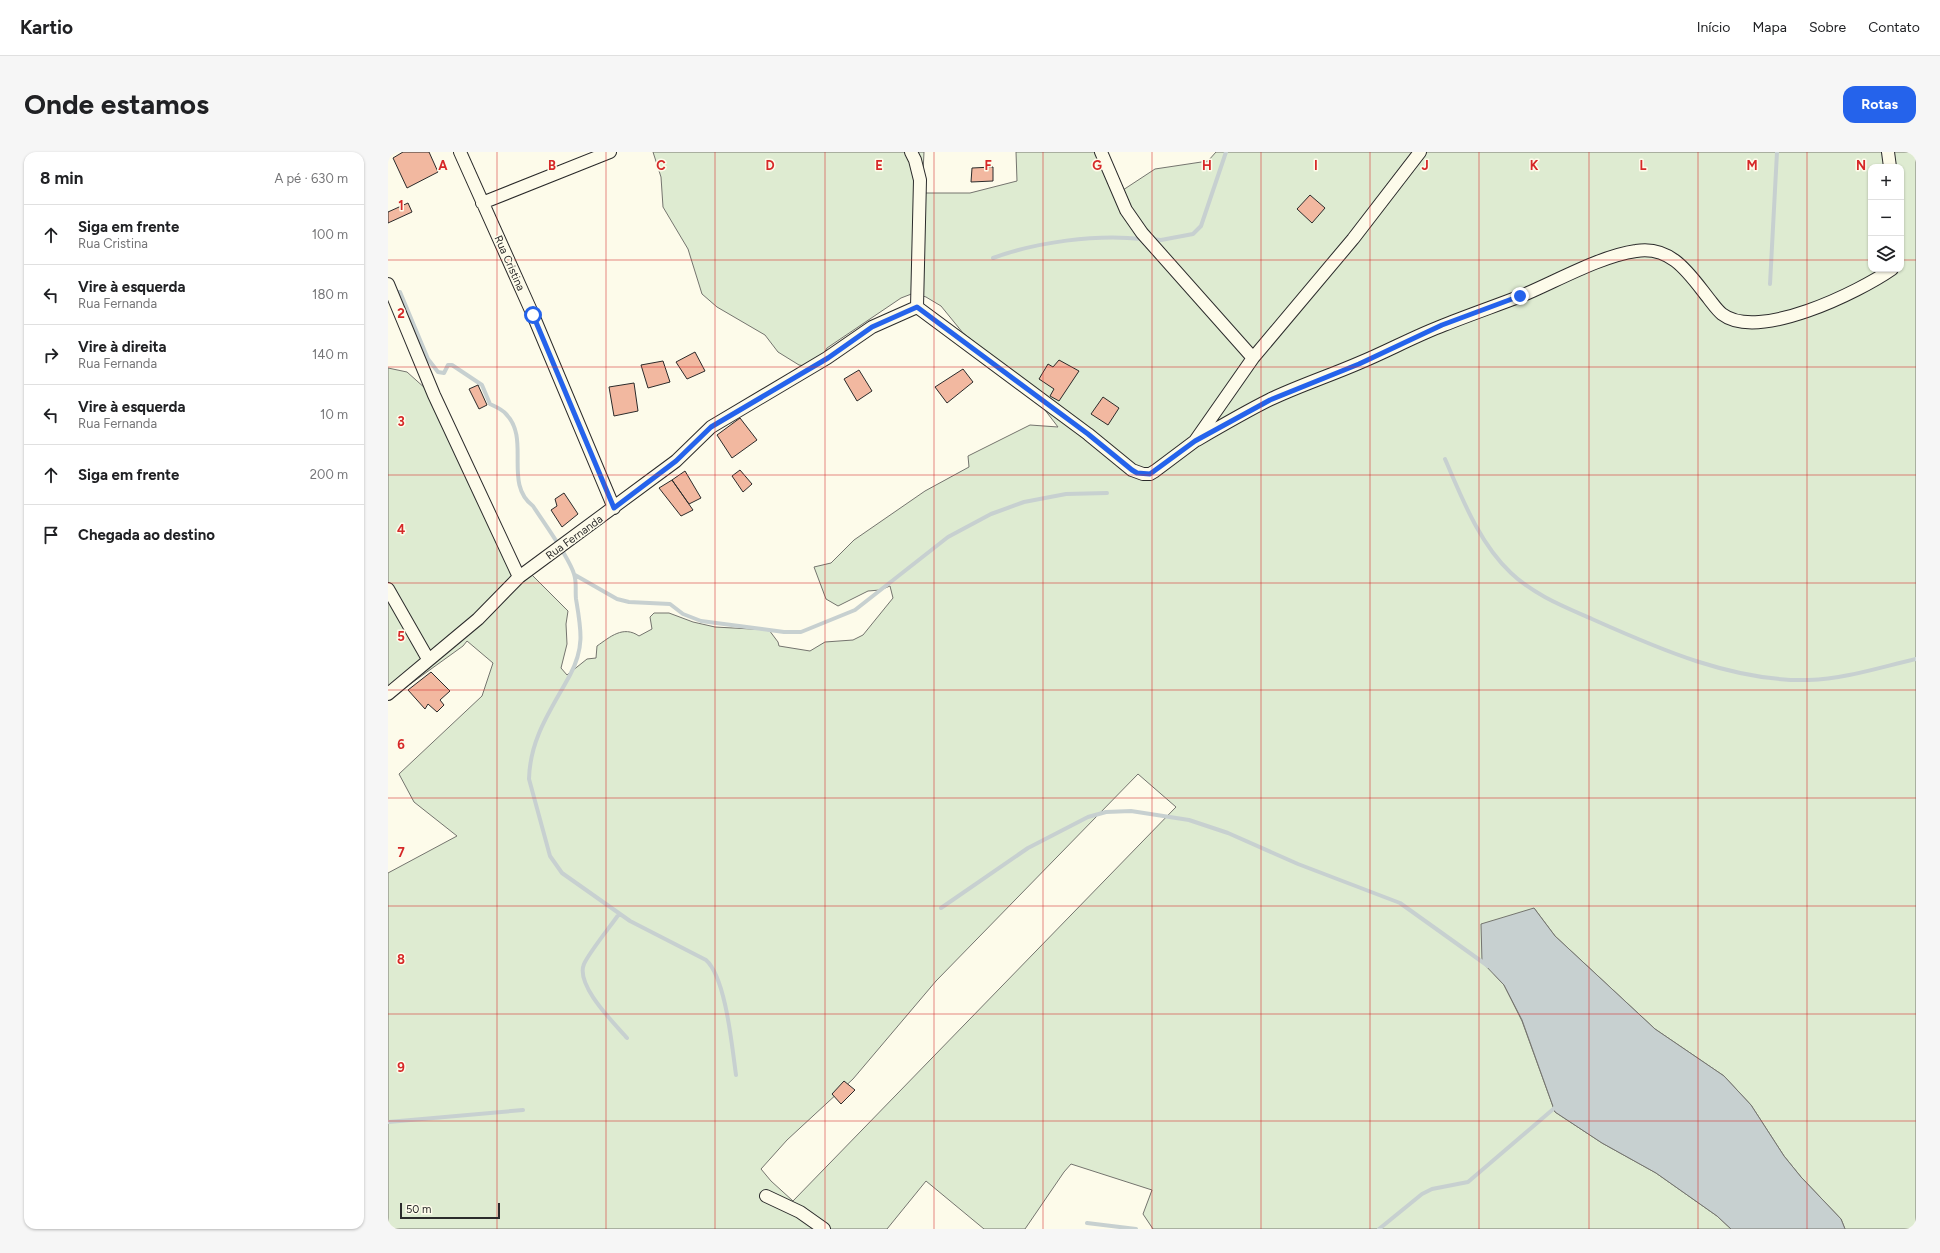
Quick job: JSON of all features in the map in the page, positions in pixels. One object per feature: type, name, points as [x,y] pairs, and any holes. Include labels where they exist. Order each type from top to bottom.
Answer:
[{"type":"street","name":"Rua Cristina","points":[[460,152],[533,315],[614,508]]},
{"type":"street","points":[[482,203],[610,152]]},
{"type":"street","points":[[911,152],[915,160],[920,180],[917,307],[1088,434],[1137,473],[1150,474],[1195,441],[1270,400],[1359,364],[1442,325],[1520,296],[1626,252],[1648,250],[1671,256],[1686,270],[1721,314],[1731,320],[1741,322],[1764,322],[1804,312],[1841,298],[1887,272]]},
{"type":"street","points":[[1101,152],[1126,210],[1142,234],[1253,358]]},
{"type":"street","points":[[1195,441],[1253,358],[1353,239],[1420,152]]},
{"type":"street","points":[[1888,152],[1890,164]]},
{"type":"street","points":[[388,284],[437,402],[520,576]]},
{"type":"street","name":"Rua Fernanda","points":[[388,694],[428,659],[478,619],[520,576],[676,461],[699,437],[720,421],[828,358],[872,327],[917,307]]},
{"type":"street","points":[[388,589],[428,659]]},
{"type":"street","points":[[766,1196],[800,1212],[824,1229]]},
{"type":"green space","points":[[653,152],[924,152],[922,193],[970,193],[1017,181],[1016,152],[1102,152],[1112,193],[1123,190],[1155,169],[1208,161],[1216,152],[1916,152],[1916,1229],[1845,1229],[1841,1219],[1801,1177],[1784,1156],[1751,1105],[1724,1076],[1655,1029],[1555,936],[1534,908],[1494,974],[1504,985],[1522,1021],[1555,1112],[1602,1143],[1656,1173],[1717,1216],[1731,1229],[1153,1229],[1143,1214],[1152,1190],[1071,1164],[1025,1229],[984,1229],[926,1181],[887,1229],[388,1229],[388,873],[457,836],[414,802],[399,774],[482,696],[493,663],[467,641],[463,646],[388,700],[388,368],[407,372],[426,389],[516,584],[532,575],[568,611],[566,624],[567,644],[561,668],[567,675],[587,659],[596,658],[597,646],[612,636],[622,632],[628,632],[639,636],[652,629],[650,617],[654,613],[669,613],[693,622],[715,627],[769,630],[778,642],[779,646],[810,651],[825,642],[853,640],[863,635],[893,598],[890,586],[880,590],[868,591],[838,606],[826,599],[814,567],[831,563],[854,540],[925,491],[969,467],[968,456],[1030,425],[1058,427],[1038,401],[982,348],[963,333],[941,306],[926,297],[914,293],[901,298],[827,348],[818,363],[810,367],[799,365],[778,352],[765,335],[717,307],[702,294],[688,249],[663,207],[661,177]],"holes":[[[1138,774],[1176,807],[793,1201],[771,1181],[761,1169],[787,1140],[853,1079],[936,981]]]},
{"type":"shaded area","points":[[1534,908],[1555,936],[1655,1029],[1724,1076],[1751,1105],[1784,1156],[1801,1177],[1841,1219],[1845,1229],[1731,1229],[1717,1216],[1656,1173],[1602,1143],[1555,1112],[1522,1020],[1504,985],[1482,962],[1481,924]]},
{"type":"building","points":[[403,152],[429,152],[438,172],[407,188],[393,158]]},
{"type":"building","points":[[993,167],[993,181],[971,182],[972,168]]},
{"type":"building","points":[[1310,195],[1325,208],[1312,223],[1297,209]]},
{"type":"building","points":[[408,203],[412,212],[388,223],[388,212]]},
{"type":"building","points":[[695,352],[705,371],[687,379],[676,362]]},
{"type":"building","points":[[1059,360],[1079,371],[1059,401],[1050,396],[1054,389],[1039,379],[1048,364],[1053,367]]},
{"type":"building","points":[[663,361],[670,382],[648,388],[641,365]]},
{"type":"building","points":[[963,369],[973,382],[947,403],[935,387]]},
{"type":"building","points":[[859,370],[872,391],[857,401],[844,379]]},
{"type":"building","points":[[634,383],[638,411],[614,416],[609,387]]},
{"type":"building","points":[[478,385],[487,405],[479,409],[469,389]]},
{"type":"building","points":[[1103,397],[1119,408],[1108,425],[1091,414]]},
{"type":"building","points":[[740,418],[757,440],[732,458],[717,435]]},
{"type":"building","points":[[740,470],[752,484],[743,492],[732,476]]},
{"type":"building","points":[[685,471],[701,498],[689,504],[672,480]]},
{"type":"building","points":[[672,480],[693,510],[681,516],[659,488]]},
{"type":"building","points":[[564,493],[578,514],[562,527],[551,510],[557,506],[555,499]]},
{"type":"building","points":[[431,672],[450,691],[440,700],[444,705],[437,712],[428,704],[425,709],[408,690]]},
{"type":"building","points":[[844,1081],[855,1090],[841,1104],[832,1094]]},
{"type":"waterway","points":[[1151,239],[1161,240],[1193,234],[1201,226],[1226,152]]},
{"type":"waterway","points":[[1770,284],[1777,152]]},
{"type":"waterway","points":[[993,258],[1010,252],[1066,241],[1105,238],[1142,239]]},
{"type":"waterway","points":[[394,292],[400,292],[428,359],[438,372],[444,373],[448,365],[452,365],[482,385],[490,404],[504,412],[513,424],[517,436],[518,474],[524,497],[533,506],[562,549],[575,577],[580,629],[580,647],[578,656],[570,675],[537,737],[530,764],[529,779],[550,856],[562,873],[630,921],[706,960],[713,969],[719,982],[723,997],[730,1031],[736,1075]]},
{"type":"waterway","points":[[1445,459],[1472,519],[1490,548],[1511,573],[1530,588],[1550,600],[1644,641],[1698,662],[1753,676],[1781,679],[1809,680],[1836,677],[1916,659]]},
{"type":"waterway","points":[[575,575],[617,599],[629,602],[670,604],[683,614],[701,621],[784,632],[801,632],[855,610],[948,537],[991,514],[1024,502],[1066,494],[1107,493]]},
{"type":"waterway","points":[[941,908],[1028,848],[1088,817],[1106,812],[1131,811],[1189,820],[1228,833],[1298,864],[1400,903],[1488,966]]},
{"type":"waterway","points":[[619,914],[587,959],[584,964],[583,973],[590,993],[605,1014],[627,1038]]},
{"type":"waterway","points":[[1379,1229],[1422,1194],[1432,1189],[1468,1182],[1558,1105]]},
{"type":"waterway","points":[[388,1122],[523,1110]]},
{"type":"waterway","points":[[1087,1223],[1136,1229]]},
{"type":"route","points":[[533,315],[582,435],[614,508],[676,461],[699,437],[724,418],[828,358],[872,327],[893,316],[917,307],[1088,434],[1132,470],[1137,473],[1150,474],[1195,441],[1270,400],[1359,364],[1442,325],[1520,296]]}]
